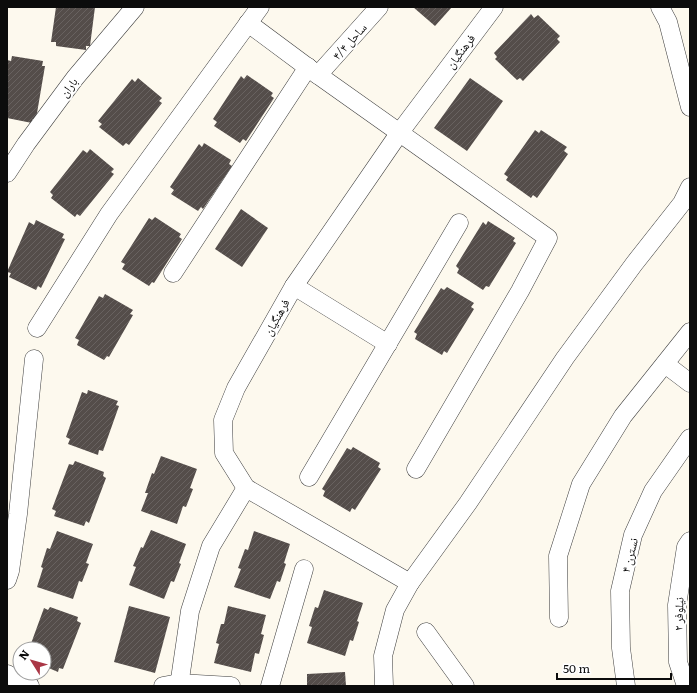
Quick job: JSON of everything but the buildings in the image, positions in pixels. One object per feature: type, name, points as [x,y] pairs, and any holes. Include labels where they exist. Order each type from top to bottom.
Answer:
[{"type":"street","name":"باران","points":[[7,173],[74,78],[135,7]]},
{"type":"street","points":[[37,328],[109,214],[260,7]]},
{"type":"street","name":"ساحل ۴/۴","points":[[173,273],[313,71],[379,7]]},
{"type":"street","name":"فرهنگیان","points":[[410,583],[246,488],[224,452],[223,420],[236,388],[294,286],[400,132],[494,7]]},
{"type":"street","points":[[660,7],[668,22],[690,107]]},
{"type":"street","points":[[248,23],[548,238],[520,291],[416,468]]},
{"type":"street","points":[[384,686],[383,656],[395,610],[410,583],[468,504],[565,358],[634,264],[682,203],[690,187]]},
{"type":"street","points":[[309,477],[459,223]]},
{"type":"street","points":[[294,286],[388,344]]},
{"type":"street","points":[[559,618],[558,556],[582,484],[623,416],[690,332]]},
{"type":"street","points":[[7,580],[10,571],[18,514],[34,359]]},
{"type":"street","points":[[665,364],[690,383]]},
{"type":"street","name":"نسترن ۴","points":[[626,686],[621,648],[620,591],[633,535],[653,491],[690,438]]},
{"type":"street","points":[[231,686],[173,685],[190,611],[211,546],[246,488]]},
{"type":"street","name":"نیلوفر ۲","points":[[686,686],[678,662],[677,605],[686,548],[690,541]]},
{"type":"street","points":[[270,686],[304,569]]},
{"type":"street","points":[[426,632],[465,686]]},
{"type":"street","points":[[7,674],[30,686]]}]
